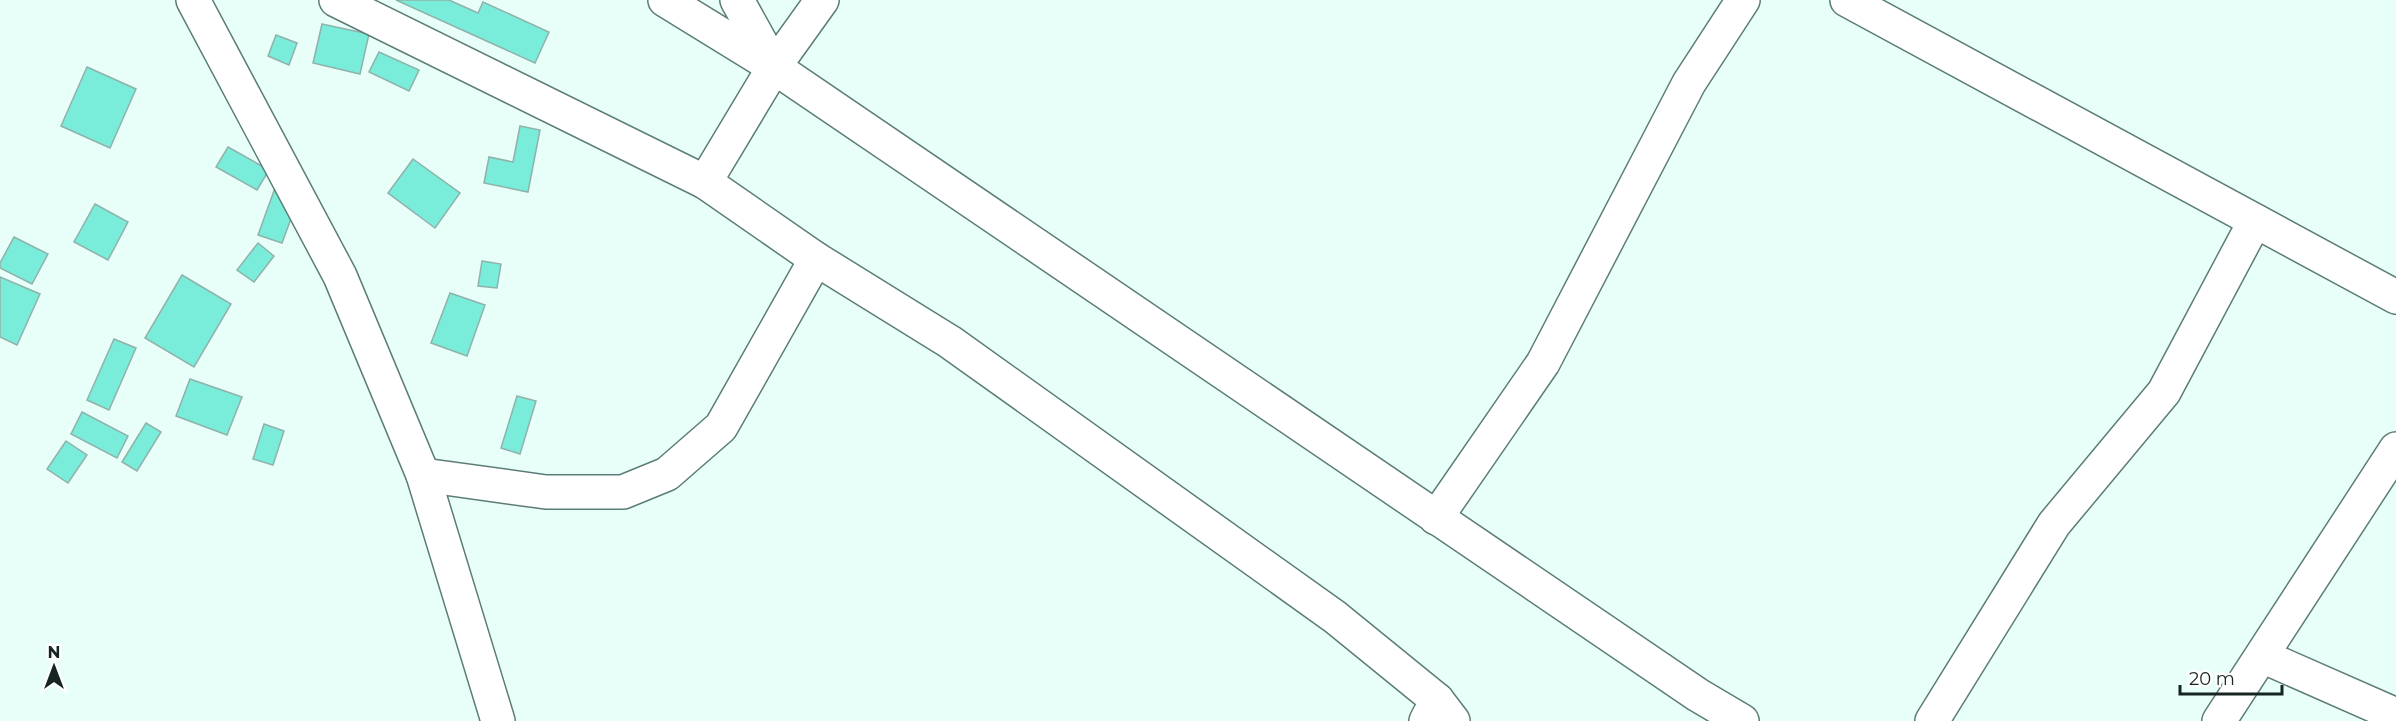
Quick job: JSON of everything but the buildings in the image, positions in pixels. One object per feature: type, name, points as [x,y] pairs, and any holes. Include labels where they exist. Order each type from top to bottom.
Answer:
[{"type":"street","points":[[194,0],[340,276],[423,475],[498,721]]},
{"type":"street","points":[[336,0],[705,182],[816,259],[950,342],[1335,617],[1439,714]]},
{"type":"street","points":[[666,0],[774,67],[1698,695],[1742,721]]},
{"type":"street","points":[[737,0],[774,67]]},
{"type":"street","points":[[705,182],[774,67],[822,0]]},
{"type":"street","points":[[1437,518],[1543,363],[1689,83],[1743,0]]},
{"type":"street","points":[[1847,0],[2396,297]]},
{"type":"street","points":[[1932,721],[2055,524],[2164,392],[2255,220]]},
{"type":"street","points":[[423,475],[546,492],[623,492],[667,474],[721,427],[816,259]]},
{"type":"street","points":[[2219,721],[2396,448]]},
{"type":"street","points":[[2262,656],[2396,715]]}]
